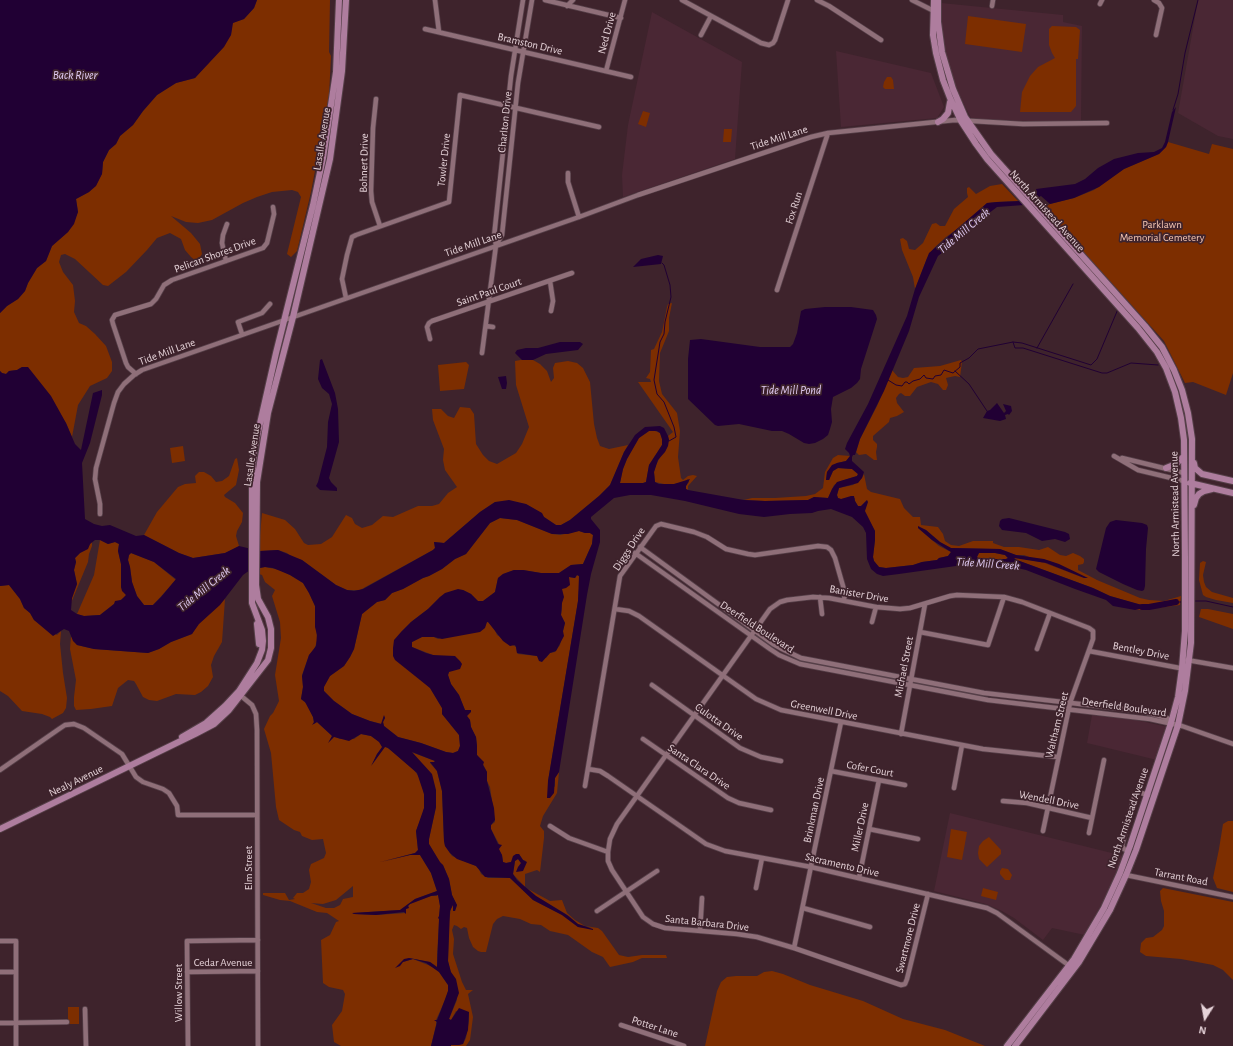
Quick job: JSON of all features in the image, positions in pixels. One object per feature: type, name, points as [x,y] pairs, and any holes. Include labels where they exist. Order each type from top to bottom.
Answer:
[{"type":"main road","name":"Lasalle Avenue","points":[[160,750],[213,718],[238,691],[260,658],[263,641],[261,625],[252,603],[252,480],[254,450],[315,199],[327,138],[336,72],[339,0]]},
{"type":"main road","name":"Lasalle Avenue","points":[[253,539],[257,482],[262,446],[277,376],[293,317],[334,138],[342,71],[346,0]]},
{"type":"main road","name":"North Armistead Avenue","points":[[934,0],[947,70],[957,99],[968,121],[991,154],[1026,197],[1157,352],[1168,372],[1179,406],[1183,430],[1188,604],[1185,669],[1178,697],[1174,724],[1126,875],[1104,922],[1014,1046]]},
{"type":"main road","name":"North Armistead Avenue","points":[[938,0],[933,35],[943,80],[950,98],[961,121],[987,159],[1026,197]]},
{"type":"main road","points":[[938,122],[948,113],[950,98]]},
{"type":"main road","name":"North Armistead Avenue","points":[[1032,204],[1145,326],[1162,348],[1174,370],[1182,390],[1190,420],[1192,450],[1192,514],[1188,594]]},
{"type":"main road","points":[[1192,450],[1194,467],[1200,473],[1233,482]]},
{"type":"main road","points":[[1166,468],[1176,464],[1184,456]]},
{"type":"main road","points":[[1184,473],[1233,482]]},
{"type":"main road","points":[[1184,481],[1233,493]]},
{"type":"main road","points":[[1192,514],[1196,498],[1199,494],[1207,490],[1215,489]]},
{"type":"main road","name":"Lasalle Avenue","points":[[160,750],[214,724],[229,710],[254,676],[266,664],[271,648],[272,636],[270,624],[258,599],[253,574]]},
{"type":"main road","name":"Lasalle Avenue","points":[[247,678],[262,662],[267,641],[264,623],[252,595]]},
{"type":"main road","name":"North Armistead Avenue","points":[[1007,1046],[1071,967],[1104,908],[1128,851],[1174,724]]},
{"type":"main road","name":"Nealy Avenue","points":[[0,829],[160,750]]},
{"type":"street","points":[[435,0],[439,32]]},
{"type":"street","name":"Charlton Drive","points":[[482,353],[496,245],[494,237],[508,106],[523,0]]},
{"type":"street","name":"Charlton Drive","points":[[496,245],[502,235],[523,51],[532,0]]},
{"type":"street","points":[[544,0],[621,18]]},
{"type":"street","points":[[567,6],[573,0]]},
{"type":"street","name":"Ned Drive","points":[[606,71],[625,0]]},
{"type":"street","points":[[682,0],[769,45],[775,40],[788,0]]},
{"type":"street","points":[[817,0],[829,6],[881,40]]},
{"type":"street","points":[[912,0],[936,11]]},
{"type":"street","points":[[992,0],[992,6]]},
{"type":"street","points":[[1154,0],[1159,3],[1162,8],[1156,35]]},
{"type":"street","points":[[701,36],[711,16]]},
{"type":"street","name":"Bramston Drive","points":[[425,29],[631,77]]},
{"type":"street","name":"Towler Drive","points":[[346,298],[342,279],[352,237],[449,202],[460,95],[599,127]]},
{"type":"street","name":"Bohnert Drive","points":[[376,99],[373,128],[371,191],[372,202],[380,226]]},
{"type":"street","name":"Tide Mill Lane","points":[[100,514],[100,504],[95,478],[96,468],[114,402],[118,392],[124,384],[142,370],[638,195],[757,154],[828,133],[961,121],[1030,124],[1107,123]]},
{"type":"street","name":"Fox Run","points":[[777,290],[828,133]]},
{"type":"street","points":[[568,173],[568,182],[579,217]]},
{"type":"street","name":"Pelican Shores Drive","points":[[136,374],[128,368],[126,363],[112,320],[115,315],[150,304],[156,299],[162,288],[168,282],[260,249],[265,245],[274,214],[273,207]]},
{"type":"street","points":[[226,261],[222,243],[223,234],[227,224]]},
{"type":"street","name":"Saint Paul Court","points":[[430,339],[427,327],[432,321],[572,273]]},
{"type":"street","points":[[550,281],[553,301],[551,311]]},
{"type":"street","points":[[242,334],[238,322],[262,313],[270,304]]},
{"type":"street","points":[[486,326],[493,327]]},
{"type":"street","points":[[1184,473],[1114,456],[1138,470],[1184,481]]},
{"type":"street","name":"Diggs Drive","points":[[585,786],[620,576],[654,527],[658,524],[694,532],[707,537],[726,549],[755,555],[823,546],[831,550],[835,558],[845,593],[844,600]]},
{"type":"street","name":"Deerfield Boulevard","points":[[640,547],[755,631],[782,649],[801,658],[984,693],[1141,711],[1167,718],[1174,724]]},
{"type":"street","name":"Deerfield Boulevard","points":[[635,553],[779,655],[800,664],[988,700],[1143,718],[1174,724]]},
{"type":"street","name":"Banister Drive","points":[[608,852],[610,839],[614,828],[636,796],[770,609],[780,602],[820,597],[844,600],[876,607],[900,609],[910,608],[957,595],[1004,597],[1089,628]]},
{"type":"street","points":[[820,597],[822,614]]},
{"type":"street","points":[[920,632],[988,645],[1004,597]]},
{"type":"street","name":"Michael Street","points":[[901,734],[925,604]]},
{"type":"street","points":[[872,622],[876,607]]},
{"type":"street","name":"Greenwell Drive","points":[[615,609],[629,611],[639,616],[756,699],[791,713],[998,751],[1058,757]]},
{"type":"street","points":[[1037,649],[1050,613]]},
{"type":"street","name":"Waltham Street","points":[[1043,831],[1068,709],[1093,639],[1093,631],[1089,628]]},
{"type":"street","name":"Bentley Drive","points":[[1089,651],[1185,669]]},
{"type":"street","points":[[1186,660],[1233,668]]},
{"type":"street","name":"Culotta Drive","points":[[652,685],[740,748],[761,757],[781,761]]},
{"type":"street","name":"Elm Street","points":[[240,695],[252,705],[256,714],[258,1046]]},
{"type":"street","name":"Brinkman Drive","points":[[794,948],[841,722]]},
{"type":"street","points":[[0,770],[59,729],[70,724],[78,725],[124,756],[136,777],[143,782],[164,789],[169,793],[177,806],[178,815],[257,815]]},
{"type":"street","points":[[1174,724],[1233,744]]},
{"type":"street","name":"Santa Clara Drive","points":[[643,739],[728,798],[771,810]]},
{"type":"street","points":[[954,788],[962,745]]},
{"type":"street","points":[[1089,833],[1104,760]]},
{"type":"street","name":"Sacramento Drive","points":[[588,769],[600,771],[608,776],[706,844],[725,851],[811,867],[987,908],[998,913],[1071,967]]},
{"type":"street","name":"Cofer Court","points":[[831,771],[905,784]]},
{"type":"street","name":"Miller Drive","points":[[859,878],[879,780]]},
{"type":"street","points":[[1128,851],[1122,846],[1128,815],[1135,795],[1138,792],[1148,795]]},
{"type":"street","name":"Wendell Drive","points":[[1003,801],[1027,803],[1092,818]]},
{"type":"street","points":[[550,826],[570,838],[608,852]]},
{"type":"street","points":[[869,829],[918,839]]},
{"type":"street","name":"Santa Barbara Drive","points":[[608,852],[609,866],[643,917],[653,924],[665,928],[752,936],[794,948],[903,985]]},
{"type":"street","points":[[756,888],[762,858]]},
{"type":"street","points":[[597,911],[657,871]]},
{"type":"street","name":"Tarrant Road","points":[[1126,875],[1233,898]]},
{"type":"street","name":"Swartmore Drive","points":[[903,985],[906,983],[910,972],[928,894]]},
{"type":"street","points":[[700,931],[702,898]]},
{"type":"street","points":[[802,908],[870,927]]},
{"type":"street","name":"Willow Street","points":[[188,1046],[187,940],[258,940]]},
{"type":"street","points":[[0,942],[16,942],[16,1046]]},
{"type":"street","name":"Cedar Avenue","points":[[187,972],[258,971]]},
{"type":"street","points":[[0,972],[16,972]]},
{"type":"street","points":[[85,1009],[86,1046]]},
{"type":"street","points":[[0,1023],[67,1022]]},
{"type":"street","name":"Potter Lane","points":[[621,1025],[684,1046]]},
{"type":"shaded area","points":[[1198,0],[1233,0],[1233,139],[1218,136],[1178,113]]},
{"type":"shaded area","points":[[941,3],[1063,15],[1063,22],[1082,26],[1081,122],[972,120],[957,91],[947,61],[942,31]]},
{"type":"shaded area","points":[[652,12],[742,62],[735,159],[623,197],[622,175],[628,125]]},
{"type":"shaded area","points":[[836,51],[931,73],[944,107],[937,118],[841,127]]},
{"type":"shaded area","points":[[1092,715],[1127,718],[1168,727],[1157,760],[1087,743]]},
{"type":"shaded area","points":[[950,813],[1124,856],[1109,891],[1085,935],[1052,928],[1043,940],[1014,918],[1002,911],[986,904],[934,891]]},
{"type":"green space","points":[[257,0],[330,0],[329,52],[331,56],[329,96],[311,192],[297,251],[291,257],[287,254],[301,197],[298,192],[292,190],[272,192],[257,197],[212,220],[198,223],[186,222],[171,216],[191,233],[200,244],[202,254],[199,259],[196,261],[191,257],[185,250],[181,239],[170,233],[157,238],[126,272],[108,286],[103,285],[75,259],[65,254],[61,255],[59,262],[63,272],[73,285],[75,301],[74,312],[79,323],[86,326],[106,346],[112,362],[112,371],[107,378],[90,386],[78,405],[72,437],[66,423],[22,367],[17,370],[9,371],[6,374],[0,371],[0,313],[7,306],[18,299],[25,291],[37,268],[46,261],[52,246],[68,232],[78,212],[76,199],[89,192],[102,174],[103,162],[109,150],[116,144],[120,136],[133,125],[157,95],[176,83],[195,78],[231,35],[232,23],[244,19],[254,8]]},
{"type":"green space","points":[[968,16],[1026,24],[1022,52],[965,44]]},
{"type":"green space","points":[[1052,26],[1076,27],[1080,30],[1078,59],[1076,59],[1076,106],[1071,112],[1020,112],[1022,92],[1030,76],[1038,67],[1055,58],[1049,45],[1049,29]]},
{"type":"green space","points":[[887,77],[891,77],[893,80],[894,89],[885,89],[883,87]]},
{"type":"green space","points":[[643,111],[650,113],[646,127],[638,124]]},
{"type":"green space","points":[[724,129],[732,129],[731,142],[723,142]]},
{"type":"green space","name":"Parklawn Memorial Cemetery","points":[[1168,142],[1209,154],[1212,144],[1233,149],[1233,373],[1226,395],[1193,382],[1185,383],[1164,341],[1044,208],[1050,204],[1074,198],[1094,190],[1124,169],[1159,154],[1166,147]]},
{"type":"green space","points":[[1002,184],[1018,201],[987,203],[971,219],[946,237],[934,248],[927,258],[915,289],[913,277],[902,250],[900,239],[903,238],[907,241],[909,249],[915,250],[923,243],[932,224],[936,223],[940,226],[945,226],[954,209],[968,197],[967,188],[969,187],[976,194],[990,186]]},
{"type":"green space","points":[[672,303],[669,318],[669,331],[660,353],[659,381],[662,394],[677,413],[680,431],[678,457],[681,478],[683,480],[688,476],[697,476],[688,486],[688,490],[686,489],[686,486],[689,482],[688,479],[684,482],[674,484],[655,482],[654,472],[656,465],[669,440],[668,436],[673,432],[638,382],[651,382],[650,379],[646,378],[650,372],[651,350],[654,349],[662,332],[668,304]]},
{"type":"green space","points":[[526,359],[533,360],[540,364],[547,371],[551,382],[554,378],[553,368],[555,363],[568,361],[577,363],[583,368],[590,382],[594,424],[600,446],[609,449],[628,445],[610,485],[570,520],[561,525],[556,525],[544,517],[541,513],[526,504],[495,502],[480,512],[444,543],[434,542],[435,548],[433,550],[360,590],[347,590],[336,585],[302,560],[292,557],[287,553],[278,550],[260,551],[262,513],[285,520],[295,529],[304,543],[308,545],[321,544],[332,537],[346,515],[352,518],[355,524],[362,528],[372,525],[383,516],[393,517],[418,506],[432,506],[439,504],[448,493],[457,487],[445,470],[443,460],[444,449],[433,420],[432,409],[441,409],[448,416],[454,418],[460,407],[470,408],[474,414],[476,444],[489,461],[497,464],[516,453],[522,444],[529,427],[516,385],[515,361]]},
{"type":"green space","points":[[961,360],[960,377],[955,376],[946,378],[948,385],[946,390],[943,390],[938,384],[931,382],[917,387],[910,396],[905,396],[901,393],[899,394],[896,398],[897,403],[904,412],[890,418],[889,422],[873,436],[873,440],[877,444],[877,460],[874,460],[866,454],[859,455],[856,452],[860,439],[877,406],[892,370],[898,377],[903,378],[908,377],[914,368],[940,366]]},
{"type":"green space","points":[[466,362],[469,365],[464,389],[440,391],[438,365]]},
{"type":"green space","points":[[649,431],[660,433],[662,445],[649,465],[646,482],[620,483],[627,459],[639,438]]},
{"type":"green space","points":[[183,446],[185,461],[172,463],[170,448]]},
{"type":"green space","points":[[838,455],[850,456],[846,461],[837,463],[827,472],[826,480],[829,480],[833,471],[838,468],[852,469],[858,474],[857,476],[834,485],[828,498],[814,497],[808,500],[744,500],[752,498],[775,498],[815,494],[823,488],[825,472],[833,458]]},
{"type":"green space","points":[[237,458],[239,470],[236,485],[224,495],[235,503],[243,513],[242,522],[236,536],[239,546],[225,553],[193,558],[179,553],[144,535],[157,512],[178,487],[185,484],[196,483],[195,476],[199,472],[204,472],[211,476],[216,482],[222,481],[229,476],[235,459]]},
{"type":"green space","points":[[864,474],[867,489],[871,492],[900,499],[904,508],[913,517],[920,517],[921,525],[938,527],[943,534],[945,541],[951,545],[959,546],[973,541],[993,541],[993,543],[1004,547],[1019,547],[1039,550],[1048,547],[1060,555],[1066,556],[1073,553],[1084,559],[1083,564],[1078,565],[1078,570],[1097,580],[1140,598],[1149,600],[1164,601],[1181,596],[1180,605],[1135,610],[1148,607],[1110,596],[1093,588],[1014,559],[1019,558],[1044,563],[1024,555],[1016,555],[1000,549],[951,548],[940,542],[926,530],[918,528],[939,546],[951,552],[948,556],[913,565],[886,568],[879,567],[874,561],[873,557],[875,531],[864,511],[867,500],[861,506],[858,506],[855,498],[841,499],[838,498],[837,495],[839,488],[853,485],[862,478]]},
{"type":"green space","points":[[500,518],[517,520],[552,534],[560,535],[579,531],[590,533],[593,535],[592,544],[583,564],[571,565],[559,573],[514,570],[503,574],[498,578],[495,592],[483,601],[478,601],[471,594],[463,590],[440,597],[401,632],[420,679],[430,688],[442,708],[442,714],[459,735],[460,746],[458,751],[453,753],[446,752],[398,737],[384,726],[384,716],[382,724],[370,721],[352,714],[334,701],[324,691],[324,686],[330,676],[344,666],[350,657],[354,649],[362,614],[377,602],[385,600],[392,593],[429,576],[442,569],[455,559],[466,554],[490,523]]},
{"type":"green space","points":[[100,540],[108,544],[115,542],[119,544],[118,551],[121,564],[121,587],[126,595],[100,615],[84,616],[77,614],[94,575]]},
{"type":"green space","points":[[92,541],[88,562],[71,603],[77,584],[74,570],[76,562],[75,558],[87,549]]},
{"type":"green space","points":[[131,553],[154,562],[176,580],[153,605],[144,605],[137,596],[132,582],[128,560]]},
{"type":"green space","points":[[979,553],[995,553],[1005,555],[1008,558],[978,558]]},
{"type":"green space","points":[[1203,561],[1206,562],[1203,575],[1206,587],[1212,592],[1233,598],[1233,603],[1216,600],[1203,595],[1199,580],[1200,563]]},
{"type":"green space","points":[[265,567],[280,570],[303,583],[315,606],[317,641],[314,650],[309,655],[302,675],[303,687],[301,699],[307,704],[313,717],[314,724],[317,722],[332,736],[329,742],[334,736],[340,739],[354,739],[361,734],[371,736],[380,742],[383,747],[377,754],[372,765],[385,746],[414,770],[423,786],[425,804],[416,831],[418,850],[415,853],[382,862],[410,855],[420,855],[431,873],[437,891],[415,899],[400,910],[353,913],[376,915],[406,913],[406,909],[410,904],[431,896],[437,896],[438,894],[440,906],[437,967],[430,962],[409,958],[403,962],[413,959],[433,967],[439,972],[448,985],[446,998],[436,1020],[431,1046],[341,1046],[334,1042],[332,1025],[342,1011],[345,994],[343,990],[329,987],[323,983],[321,940],[330,935],[336,922],[339,921],[327,913],[317,912],[290,901],[263,895],[263,893],[285,893],[289,900],[295,899],[293,898],[297,893],[303,893],[309,889],[311,882],[309,870],[311,864],[324,858],[326,853],[323,839],[312,840],[302,836],[300,832],[294,830],[279,820],[276,807],[271,753],[264,729],[279,701],[275,675],[281,638],[280,622],[272,596],[275,590],[265,582],[262,575],[259,574],[259,568]],"holes":[[[353,886],[353,897],[343,899],[340,905],[334,908],[326,908],[311,903],[323,904],[336,900]]]},
{"type":"green space","points":[[577,575],[580,577],[578,601],[548,781],[555,787],[555,778],[559,772],[557,793],[543,816],[540,826],[544,831],[544,838],[540,872],[537,870],[525,874],[525,887],[513,874],[515,861],[518,859],[521,863],[526,861],[523,860],[519,854],[511,862],[503,862],[502,855],[498,849],[499,844],[491,829],[491,825],[495,822],[490,787],[487,781],[487,772],[477,755],[476,737],[467,716],[469,711],[465,710],[459,695],[451,684],[448,675],[449,672],[433,655],[412,647],[411,644],[422,637],[434,637],[438,639],[488,622],[493,626],[497,635],[516,647],[518,654],[546,658],[550,653],[555,652],[560,645],[563,636],[565,623],[561,615],[561,589],[569,577],[575,578]]},
{"type":"green space","points":[[9,585],[34,620],[57,635],[61,631],[60,644],[67,698],[66,708],[63,713],[52,719],[42,714],[22,711],[8,696],[0,691],[0,586]]},
{"type":"green space","points":[[225,599],[222,642],[211,665],[213,677],[208,686],[201,692],[195,695],[176,694],[157,701],[149,700],[143,697],[134,681],[128,680],[118,688],[112,706],[76,710],[74,706],[74,697],[76,680],[70,649],[71,636],[77,645],[94,649],[148,653],[192,634],[198,624]]},
{"type":"green space","points":[[1201,609],[1233,614],[1233,629],[1199,617]]},
{"type":"green space","points":[[411,752],[435,761],[430,763],[437,771],[442,791],[444,841],[445,846],[452,856],[476,866],[481,874],[488,878],[510,878],[533,900],[562,915],[578,927],[592,928],[585,926],[598,928],[602,931],[619,955],[628,957],[642,955],[666,955],[667,958],[642,958],[633,962],[610,967],[603,957],[592,952],[568,935],[550,931],[541,925],[531,924],[520,919],[503,916],[497,919],[493,924],[486,952],[481,952],[473,947],[467,928],[464,927],[461,929],[454,925],[452,930],[454,939],[453,954],[466,990],[473,990],[468,994],[473,1017],[470,1040],[466,1046],[451,1046],[463,1044],[466,1038],[469,1021],[469,1012],[456,1011],[451,1020],[449,1019],[457,1000],[448,961],[449,921],[453,904],[453,910],[455,911],[457,905],[452,895],[449,879],[443,865],[440,863],[429,844],[436,807]]},
{"type":"green space","points":[[1228,821],[1233,821],[1233,892],[1217,888],[1213,878],[1223,824]]},
{"type":"green space","points":[[951,829],[967,832],[962,860],[947,857]]},
{"type":"green space","points":[[989,837],[1001,850],[1001,854],[987,867],[979,859],[978,853],[979,846]]},
{"type":"green space","points":[[1002,868],[1008,869],[1012,875],[1010,880],[1005,880],[1000,874]]},
{"type":"green space","points":[[983,888],[998,892],[996,900],[981,896]]},
{"type":"green space","points":[[1163,888],[1233,902],[1233,980],[1223,970],[1213,965],[1181,959],[1146,956],[1140,952],[1141,943],[1146,938],[1153,937],[1162,930],[1164,926],[1164,911],[1160,891]]},
{"type":"green space","points":[[528,889],[550,901],[562,900],[567,913],[585,926],[578,924],[569,916],[536,896]]},
{"type":"green space","points":[[772,971],[810,985],[863,1001],[903,1019],[945,1030],[985,1046],[705,1046],[717,991],[721,982],[727,977],[757,976],[764,972]]},
{"type":"green space","points":[[68,1007],[79,1007],[79,1024],[68,1024]]},
{"type":"water","name":"Back River","points":[[0,0],[257,0],[254,8],[244,19],[233,23],[231,35],[224,47],[195,78],[176,83],[157,95],[133,125],[120,136],[116,144],[109,150],[103,162],[102,174],[96,186],[89,192],[76,199],[78,212],[74,224],[68,232],[52,246],[46,261],[37,268],[25,291],[18,299],[7,306],[0,313]]},
{"type":"water","points":[[1176,107],[1168,142],[1166,147],[1159,154],[1124,169],[1099,187],[1074,198],[1050,204],[1041,196],[1024,205],[997,207],[938,256],[919,297],[909,331],[884,391],[860,439],[855,455],[852,457],[852,461],[864,472],[862,478],[858,483],[839,488],[837,495],[838,498],[841,499],[854,496],[858,506],[861,506],[867,500],[868,502],[865,511],[875,531],[873,557],[874,561],[879,567],[886,568],[913,565],[948,556],[951,552],[932,540],[918,528],[918,526],[951,548],[1000,549],[1016,555],[1044,559],[1059,564],[1088,578],[1084,578],[1046,563],[1014,558],[1110,596],[1149,607],[1135,610],[1113,606],[1106,600],[1026,570],[1001,565],[963,565],[883,576],[877,574],[871,569],[867,559],[866,533],[863,527],[852,517],[831,509],[812,513],[764,517],[739,514],[685,501],[651,495],[630,495],[614,498],[591,517],[600,530],[600,542],[587,595],[559,772],[555,778],[554,793],[550,798],[547,798],[548,781],[578,601],[579,576],[577,575],[575,578],[569,577],[570,585],[562,589],[564,597],[561,615],[565,623],[563,631],[564,636],[556,651],[550,653],[542,662],[539,661],[537,656],[517,653],[515,645],[510,646],[503,641],[488,622],[485,628],[480,632],[442,639],[422,637],[412,642],[412,647],[433,655],[455,656],[462,664],[460,669],[449,672],[448,675],[451,684],[459,695],[465,710],[471,710],[467,716],[476,737],[477,755],[484,762],[483,765],[487,772],[487,781],[494,808],[495,820],[491,825],[491,829],[498,844],[502,845],[499,849],[503,862],[511,862],[513,856],[519,854],[523,860],[527,862],[523,871],[516,872],[521,863],[518,859],[515,861],[513,874],[517,880],[536,896],[567,915],[578,924],[593,929],[578,927],[562,915],[533,900],[510,878],[485,877],[476,866],[457,859],[450,853],[445,846],[444,841],[442,791],[437,771],[430,762],[435,761],[412,752],[432,774],[436,790],[436,807],[429,844],[443,865],[449,879],[452,895],[457,905],[455,911],[453,911],[453,905],[450,911],[448,961],[451,972],[456,979],[459,993],[449,1019],[451,1020],[459,1008],[469,1012],[468,1030],[463,1044],[451,1046],[431,1046],[437,1022],[434,1020],[437,1020],[448,991],[448,985],[439,972],[426,963],[413,959],[403,962],[400,966],[395,968],[404,959],[409,958],[430,962],[437,967],[438,918],[440,906],[438,895],[410,904],[408,906],[409,908],[406,909],[406,914],[404,912],[376,915],[352,913],[400,910],[415,899],[437,891],[431,873],[420,855],[410,855],[380,862],[415,853],[418,850],[416,831],[424,808],[424,794],[417,773],[388,748],[385,747],[371,766],[382,747],[379,742],[371,736],[361,734],[349,741],[334,737],[328,743],[332,736],[317,722],[312,725],[314,722],[313,717],[305,702],[301,699],[303,687],[302,676],[309,655],[316,646],[317,635],[315,627],[315,606],[303,583],[290,575],[273,568],[265,567],[250,570],[243,575],[220,605],[199,624],[192,634],[148,653],[94,649],[77,645],[73,641],[69,631],[64,629],[53,636],[34,620],[9,585],[0,586],[0,371],[6,374],[9,371],[17,370],[22,367],[28,367],[51,396],[66,423],[75,444],[81,450],[93,393],[102,390],[90,443],[82,463],[85,519],[102,526],[110,525],[136,536],[144,535],[179,553],[193,558],[225,553],[239,546],[260,551],[278,550],[302,560],[336,585],[347,590],[354,591],[363,589],[433,550],[435,548],[434,542],[444,543],[480,512],[495,502],[509,500],[526,504],[542,513],[544,517],[556,525],[561,525],[570,520],[610,485],[624,452],[635,435],[645,427],[660,426],[664,428],[669,440],[668,446],[658,460],[654,472],[655,482],[659,484],[674,484],[690,479],[686,486],[686,489],[688,490],[744,500],[808,500],[814,497],[828,498],[837,482],[857,476],[858,474],[852,469],[838,468],[833,471],[829,480],[826,480],[827,472],[832,465],[846,461],[850,456],[845,449],[847,443],[868,404],[907,316],[915,289],[929,253],[987,203],[1021,201],[1037,193],[1036,189],[1075,184],[1114,159],[1138,153],[1154,152],[1162,148],[1165,142],[1172,112]],"holes":[[[649,431],[657,431],[660,433],[662,445],[649,465],[646,482],[620,483],[627,459],[639,438]],[[500,518],[517,520],[552,534],[568,534],[579,531],[593,535],[592,544],[583,564],[571,565],[559,573],[514,570],[503,574],[498,578],[495,592],[483,601],[478,601],[471,594],[463,590],[458,589],[445,593],[411,622],[394,640],[393,656],[395,660],[430,688],[442,708],[442,714],[459,735],[460,746],[458,751],[453,753],[398,737],[384,726],[384,715],[381,724],[352,714],[334,701],[324,691],[324,687],[330,676],[344,666],[350,657],[354,649],[362,614],[377,602],[385,600],[392,593],[429,576],[442,569],[455,559],[466,554],[490,523]],[[95,540],[100,540],[108,544],[115,542],[119,544],[118,551],[121,564],[121,587],[122,591],[126,595],[121,600],[115,601],[114,604],[100,615],[84,616],[71,610],[72,598],[77,584],[74,570],[76,562],[75,558],[80,553],[88,549],[90,544]],[[131,553],[154,562],[176,579],[153,605],[144,605],[137,596],[132,582],[128,560]],[[979,553],[995,553],[1005,555],[1008,558],[995,559],[977,557]]]},
{"type":"water","points":[[658,255],[663,256],[661,264],[633,267],[641,259]]},
{"type":"water","name":"Tide Mill Pond","points":[[851,307],[873,310],[877,319],[861,369],[860,379],[851,388],[833,397],[831,409],[832,422],[828,435],[823,439],[809,444],[804,443],[782,431],[772,431],[739,424],[718,426],[715,425],[688,399],[688,359],[690,340],[701,339],[760,347],[790,347],[793,344],[797,333],[801,311],[805,309]]},
{"type":"water","points":[[560,342],[580,342],[583,344],[578,350],[546,354],[533,360],[522,360],[515,353],[517,350],[538,348]]},
{"type":"water","points":[[322,359],[335,393],[338,409],[339,442],[329,478],[337,488],[337,491],[320,490],[316,486],[327,447],[328,422],[332,404],[329,394],[322,388],[318,379],[320,360]]},
{"type":"water","points":[[506,376],[506,389],[502,389],[498,377]]},
{"type":"water","points":[[997,403],[1004,413],[1006,411],[1003,404],[1011,406],[1012,411],[1009,415],[1005,415],[1006,419],[1000,421],[983,418],[987,411]]},
{"type":"water","points":[[1009,518],[1065,532],[1069,534],[1070,539],[1065,542],[1055,539],[1042,541],[1026,533],[1002,530],[999,526],[1000,521],[1002,519]]},
{"type":"water","points":[[1116,520],[1147,525],[1145,586],[1144,590],[1142,591],[1123,584],[1096,569],[1106,528],[1110,522]]},
{"type":"waterway","name":"Tide Mill Creek","points":[[1173,110],[1178,94],[1185,53],[1198,0]]},
{"type":"waterway","points":[[662,263],[670,285],[671,297],[665,322],[664,334],[660,342],[654,380],[657,394],[664,402],[674,427],[676,437],[669,441]]},
{"type":"waterway","points":[[1037,348],[1073,284]]},
{"type":"waterway","points":[[888,380],[896,385],[902,386],[905,382],[909,384],[920,379],[924,375],[926,378],[933,379],[935,376],[941,375],[944,370],[953,373],[960,367],[960,363],[969,358],[978,349],[1013,342],[1022,343],[1091,365],[1097,359],[1118,309]]},
{"type":"waterway","points":[[1013,342],[1015,348],[1023,348],[1102,373],[1107,373],[1131,363],[1158,365]]},
{"type":"waterway","points":[[955,371],[969,384],[987,411]]},
{"type":"waterway","name":"Tide Mill Creek","points":[[1194,601],[1206,601],[1233,607]]},
{"type":"waterway","name":"Tide Mill Creek","points":[[1176,602],[1183,602]]},
{"type":"waterway","name":"Tide Mill Creek","points":[[1142,607],[1176,602]]}]
